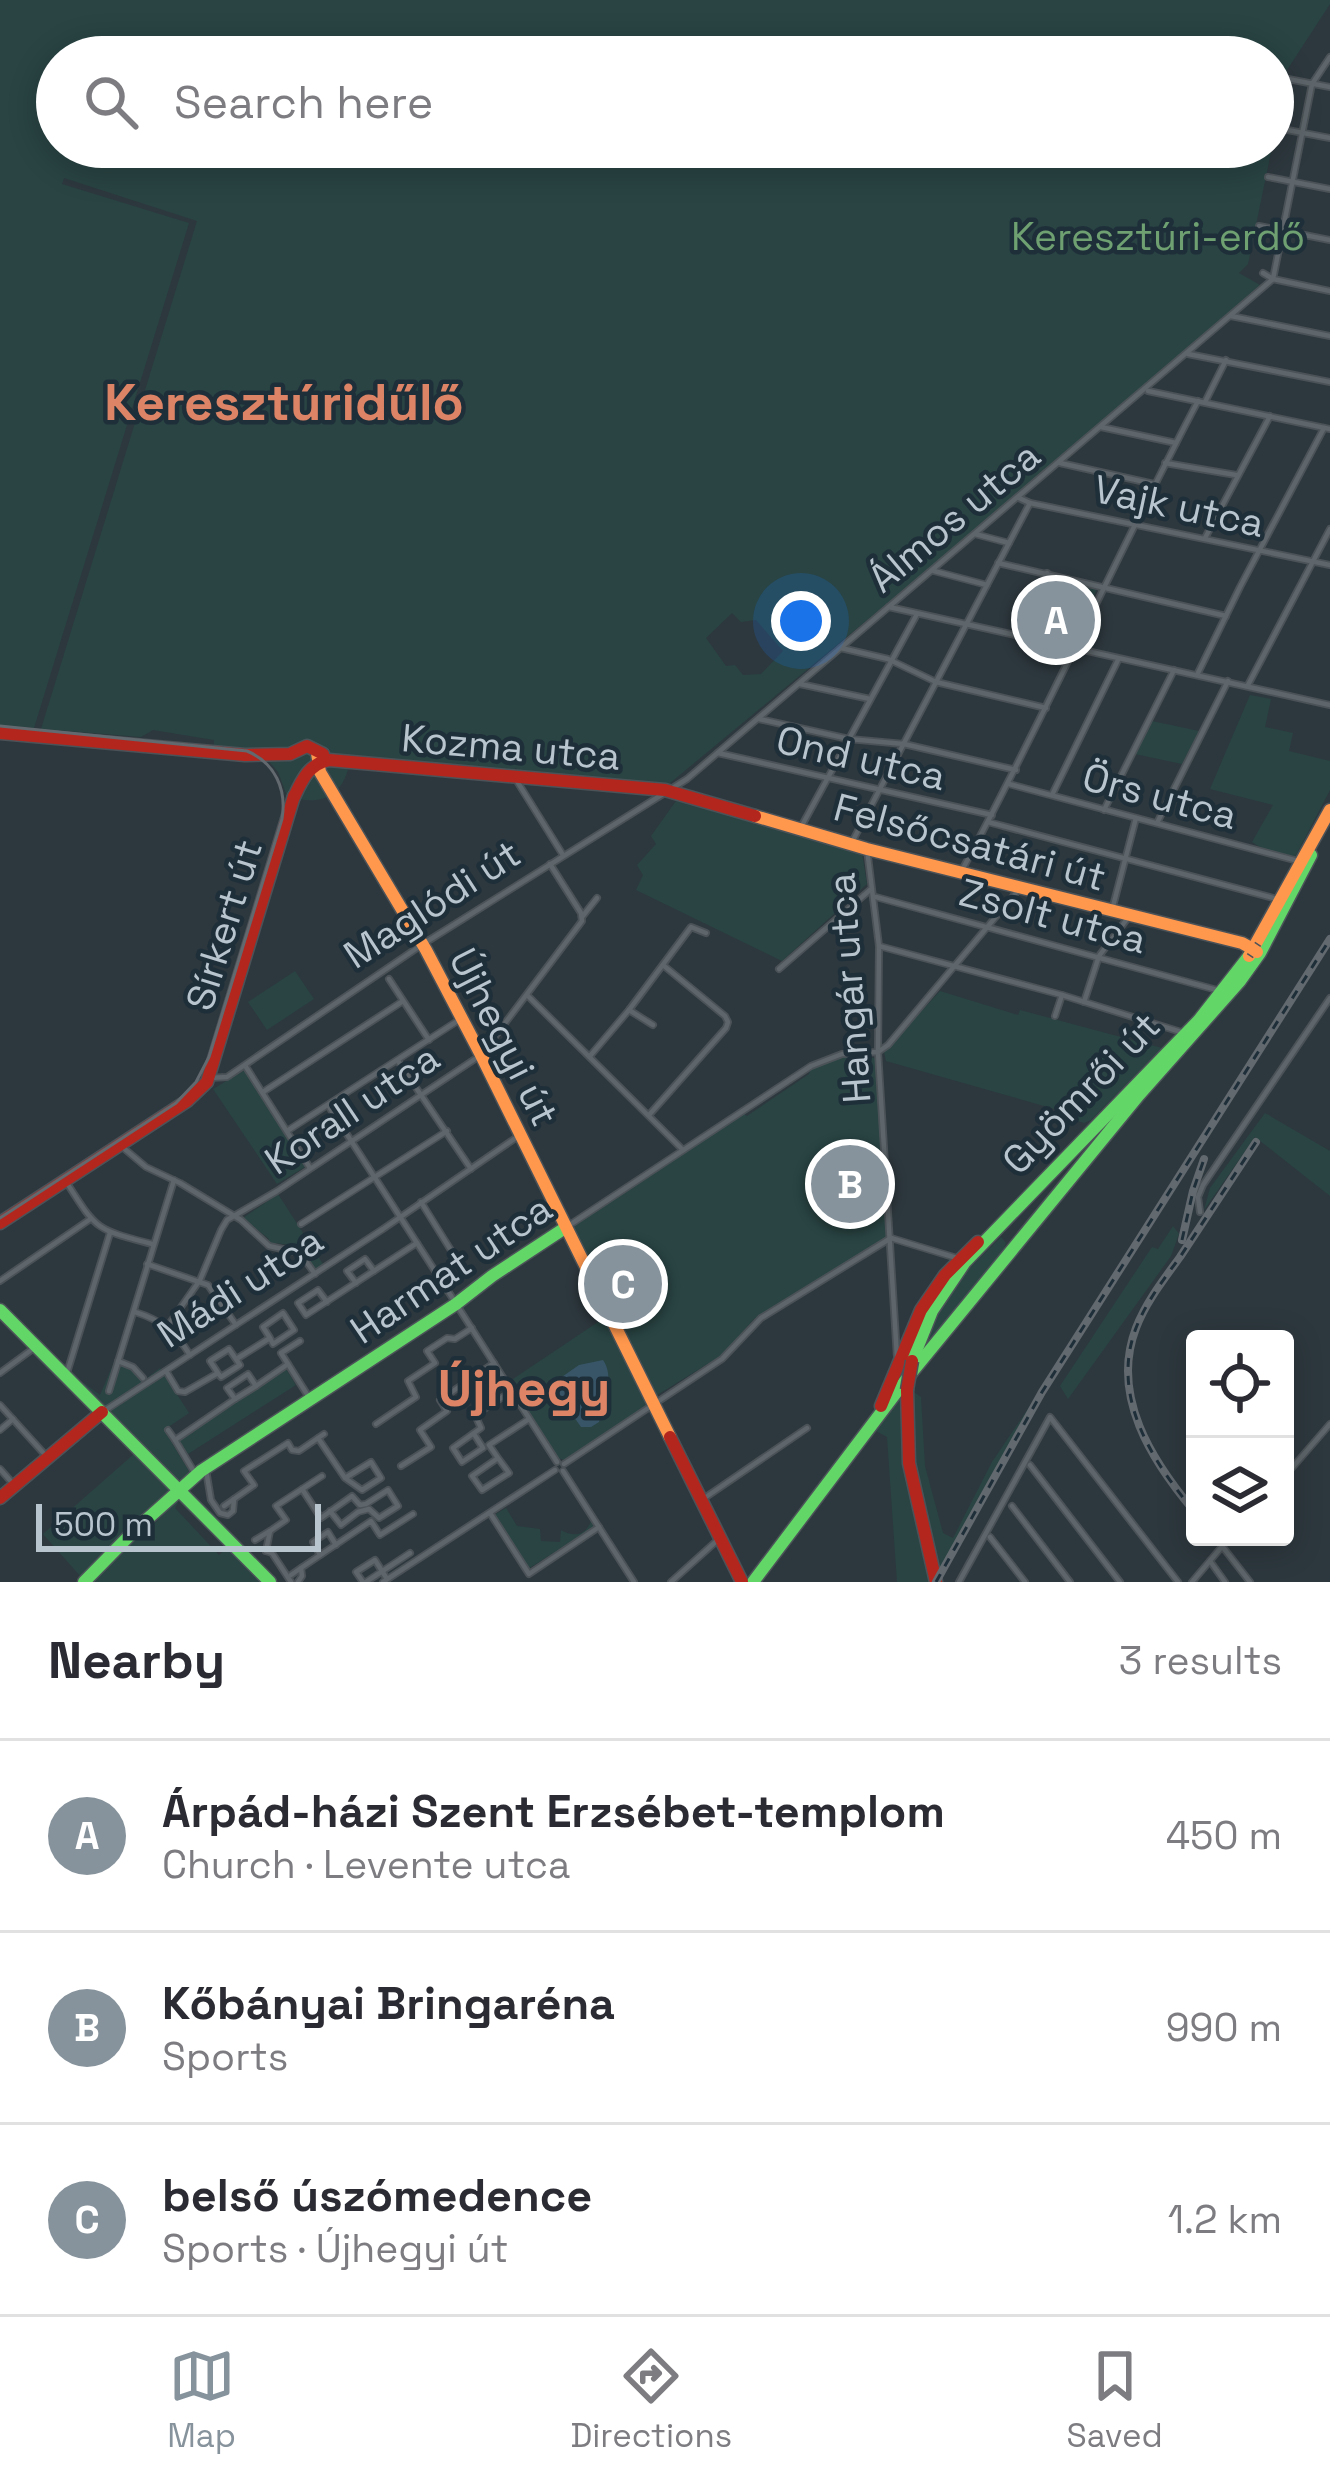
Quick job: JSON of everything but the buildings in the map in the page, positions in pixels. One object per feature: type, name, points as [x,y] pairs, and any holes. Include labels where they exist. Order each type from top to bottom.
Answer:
[{"type":"street","points":[[1273,279],[1312,84],[1330,57]]},
{"type":"street","points":[[1294,80],[1330,87]]},
{"type":"street","points":[[1294,131],[1330,138]]},
{"type":"street","points":[[1268,177],[1330,189]]},
{"type":"street","points":[[1259,226],[1330,240]]},
{"type":"street","points":[[1263,272],[1273,279],[1330,291]]},
{"type":"street","name":"Álmos utca","points":[[665,790],[687,779],[759,719],[1273,279]]},
{"type":"street","points":[[1231,316],[1330,336]]},
{"type":"street","points":[[1187,353],[1330,382]]},
{"type":"street","points":[[961,872],[1016,770],[1133,524],[1226,361]]},
{"type":"street","points":[[1144,390],[1327,428],[1197,676]]},
{"type":"street","points":[[1204,539],[1270,416]]},
{"type":"street","points":[[1101,427],[1176,442]]},
{"type":"street","points":[[1060,463],[1154,484]]},
{"type":"street","points":[[1165,463],[1239,475]]},
{"type":"street","name":"Vajk utca","points":[[1019,498],[1330,565]]},
{"type":"street","points":[[851,844],[1030,502]]},
{"type":"street","points":[[1248,685],[1330,529]]},
{"type":"street","points":[[975,534],[1009,543]]},
{"type":"street","points":[[998,562],[1226,616]]},
{"type":"street","points":[[933,571],[987,584]]},
{"type":"street","points":[[1032,638],[1047,573]]},
{"type":"street","points":[[889,607],[1330,705]]},
{"type":"street","points":[[800,829],[917,614]]},
{"type":"street","points":[[841,648],[892,661],[936,682],[1046,708]]},
{"type":"street","points":[[1052,795],[1119,658]]},
{"type":"street","points":[[1104,810],[1174,670]]},
{"type":"street","points":[[1157,824],[1228,681]]},
{"type":"street","points":[[799,684],[870,699]]},
{"type":"street","points":[[759,719],[849,739],[904,744],[1016,770]]},
{"type":"street","name":"Kozma utca","points":[[0,733],[665,790]]},
{"type":"street","name":"Ond utca","points":[[718,753],[990,819],[1277,898]]},
{"type":"street","name":"Újhegyi út","points":[[305,761],[327,784],[482,1054],[742,1582]]},
{"type":"street","name":"Sírkert út","points":[[211,1075],[305,761]]},
{"type":"street","points":[[514,778],[563,855]]},
{"type":"street","name":"Örs utca","points":[[1009,784],[1298,860]]},
{"type":"street","name":"Felsőcsatári út","points":[[665,790],[867,849],[1254,950]]},
{"type":"street","name":"Maglódi út","points":[[211,1075],[233,1072],[665,790]]},
{"type":"street","name":"Gyömrői út","points":[[904,1372],[901,1339],[934,1290],[1254,950],[1330,800]]},
{"type":"street","points":[[936,1582],[905,1430],[904,1372],[924,1325],[949,1283],[1199,1020],[1246,963],[1330,810]]},
{"type":"street","points":[[1112,910],[1136,818]]},
{"type":"street","name":"Gyömrői út","points":[[753,1582],[874,1421],[904,1372],[1226,999],[1330,819]]},
{"type":"street","name":"Hangár utca","points":[[867,849],[879,946],[878,1052],[901,1339]]},
{"type":"street","points":[[550,863],[582,917]]},
{"type":"street","points":[[878,1052],[1021,887]]},
{"type":"street","points":[[779,969],[873,892]]},
{"type":"street","name":"Zsolt utca","points":[[873,892],[1217,990]]},
{"type":"street","name":"Korall utca","points":[[236,1216],[482,1054],[597,898]]},
{"type":"street","points":[[1084,1002],[1099,956],[1130,915]]},
{"type":"street","points":[[590,1056],[692,927],[706,933]]},
{"type":"street","points":[[879,946],[1181,1032]]},
{"type":"street","points":[[650,1115],[728,1022],[663,965]]},
{"type":"street","points":[[389,979],[429,1040]]},
{"type":"street","points":[[528,995],[683,1149]]},
{"type":"street","points":[[1055,1016],[1062,995]]},
{"type":"street","points":[[1200,1212],[1203,1185],[1330,998]]},
{"type":"street","points":[[263,1092],[404,1001]]},
{"type":"street","points":[[629,1010],[652,1025]]},
{"type":"street","points":[[287,1131],[462,1018]]},
{"type":"street","name":"Harmat utca","points":[[84,1582],[201,1473],[457,1306],[492,1276],[820,1061],[878,1052]]},
{"type":"street","points":[[398,1060],[471,1169]]},
{"type":"street","points":[[244,1064],[310,1168]]},
{"type":"street","points":[[0,1223],[187,1102],[211,1075]]},
{"type":"street","points":[[328,1105],[634,1582]]},
{"type":"street","name":"Gyömrői út","points":[[1077,1146],[1101,1139],[1111,1130]]},
{"type":"street","points":[[301,1224],[447,1131]]},
{"type":"street","name":"Mádi utca","points":[[0,1498],[102,1412],[520,1135]]},
{"type":"street","points":[[120,1144],[141,1164],[236,1216],[269,1246],[301,1253],[315,1274]]},
{"type":"street","points":[[65,1180],[90,1219],[110,1233],[154,1245]]},
{"type":"street","points":[[109,1391],[174,1180]]},
{"type":"street","points":[[421,1202],[457,1260]]},
{"type":"street","points":[[167,1327],[200,1280],[220,1230],[236,1216]]},
{"type":"street","points":[[0,1281],[90,1219]]},
{"type":"street","points":[[66,1376],[110,1233]]},
{"type":"street","points":[[410,1553],[382,1572],[364,1582],[356,1572],[375,1560],[382,1572],[385,1581],[722,1359],[761,1318],[890,1238],[960,1259]]},
{"type":"street","points":[[327,1302],[318,1290],[298,1303],[307,1315],[417,1244]]},
{"type":"street","points":[[356,1283],[347,1271],[365,1259],[374,1271]]},
{"type":"street","points":[[147,1264],[200,1280],[214,1290],[236,1325]]},
{"type":"street","points":[[0,1310],[179,1491],[257,1554],[270,1582]]},
{"type":"street","points":[[133,1311],[157,1319],[190,1355]]},
{"type":"street","points":[[283,1313],[294,1330],[273,1344],[270,1338],[262,1327],[283,1313]]},
{"type":"street","points":[[376,1424],[416,1397],[408,1381],[435,1363],[427,1351],[472,1328]]},
{"type":"street","points":[[236,1359],[270,1338]]},
{"type":"street","points":[[300,1341],[281,1353],[310,1399]]},
{"type":"street","points":[[0,1373],[36,1346]]},
{"type":"street","points":[[229,1348],[240,1365],[221,1377],[218,1373],[210,1361],[229,1348]]},
{"type":"street","points":[[118,1361],[143,1378]]},
{"type":"street","points":[[401,1466],[431,1447],[420,1430],[447,1411],[440,1400],[494,1363]]},
{"type":"street","points":[[175,1440],[288,1364]]},
{"type":"street","points":[[166,1371],[183,1393],[218,1373]]},
{"type":"street","points":[[235,1399],[227,1388],[248,1374],[256,1386]]},
{"type":"street","points":[[474,1434],[483,1448],[462,1462],[453,1448],[481,1428],[475,1415],[512,1391]]},
{"type":"street","points":[[0,1405],[48,1458]]},
{"type":"street","points":[[959,1582],[1050,1417],[1178,1582]]},
{"type":"street","points":[[498,1458],[472,1476],[482,1490],[509,1473],[489,1445],[530,1418]]},
{"type":"street","points":[[0,1430],[13,1419]]},
{"type":"street","points":[[1294,1466],[1330,1424]]},
{"type":"street","points":[[702,1500],[807,1428]]},
{"type":"street","points":[[168,1430],[201,1473],[220,1513],[233,1511],[234,1499]]},
{"type":"street","points":[[224,1506],[254,1485],[244,1471],[288,1443],[298,1450],[321,1436],[345,1478],[362,1490],[381,1478],[371,1462],[345,1478]]},
{"type":"street","points":[[1030,1465],[1120,1582]]},
{"type":"street","points":[[0,1468],[15,1486]]},
{"type":"street","points":[[255,1540],[286,1520],[276,1506],[322,1476]]},
{"type":"street","points":[[302,1489],[321,1518],[330,1511],[352,1496],[366,1504],[388,1490],[398,1506],[379,1518],[369,1509],[358,1512],[340,1525],[330,1511]]},
{"type":"street","points":[[1012,1506],[1070,1582]]},
{"type":"street","points":[[490,1513],[529,1574],[599,1527]]},
{"type":"street","points":[[257,1554],[272,1553],[293,1579],[301,1568],[371,1521],[380,1535],[412,1514]]},
{"type":"street","points":[[257,1554],[270,1531]]},
{"type":"street","points":[[320,1555],[313,1542],[328,1532],[335,1544]]},
{"type":"street","points":[[990,1537],[1025,1582]]},
{"type":"street","points":[[670,1582],[721,1538]]},
{"type":"street","points":[[1192,1582],[1222,1546],[1250,1582]]},
{"type":"street","points":[[1210,1561],[1225,1582]]},
{"type":"green space","name":"Keresztúri-erdő","points":[[0,0],[1330,0],[1294,59],[1294,36],[36,36],[36,168],[1268,168],[1248,264],[1239,273],[1260,285],[1057,463],[664,788],[521,775],[516,768],[510,773],[350,758],[338,789],[311,800],[287,796],[265,750],[214,746],[214,740],[153,730],[141,737],[41,729],[197,221],[64,178],[62,184],[189,223],[34,728],[0,725]],"holes":[[[732,613],[741,622],[756,620],[783,651],[761,674],[743,675],[735,665],[726,666],[706,638]]]},
{"type":"green space","points":[[1048,579],[1097,589],[1071,643],[1034,634]]},
{"type":"green space","points":[[1250,695],[1271,699],[1265,727],[1293,733],[1289,751],[1330,761],[1330,790],[1295,857],[1252,842],[1273,805],[1210,789]]},
{"type":"green space","points":[[1152,721],[1199,731],[1182,764],[1135,754]]},
{"type":"green space","points":[[676,801],[862,853],[867,884],[782,961],[636,890],[643,875],[637,865],[656,844],[651,836]]},
{"type":"green space","points":[[295,971],[314,999],[267,1030],[248,1002]]},
{"type":"green space","points":[[940,991],[1018,1015],[1020,1010],[1162,1048],[1084,1123],[1072,1119],[1072,1114],[886,1061],[884,1052]]},
{"type":"green space","points":[[847,1056],[877,1058],[888,1236],[754,1319],[722,1355],[654,1397],[574,1232],[575,1225],[742,1113],[747,1116],[811,1068]]},
{"type":"green space","points":[[245,1070],[305,1167],[277,1184],[213,1089]]},
{"type":"green space","points":[[1265,1113],[1330,1151],[1330,1196],[1255,1137],[1204,1210],[1210,1188]]},
{"type":"green space","points":[[278,1194],[323,1264],[314,1270],[297,1246],[267,1242],[243,1218]]},
{"type":"green space","points":[[1173,1226],[1179,1234],[1171,1256],[1068,1399],[1060,1386],[1152,1247],[1158,1249]]},
{"type":"green space","points":[[1001,1237],[1006,1243],[1001,1256],[916,1365],[933,1319],[954,1284]]},
{"type":"green space","points":[[607,1316],[647,1405],[564,1460],[558,1458],[510,1381]]},
{"type":"green space","points":[[114,1362],[143,1381],[160,1368],[189,1413],[164,1430],[192,1476],[81,1577],[43,1534],[134,1454],[73,1391],[84,1383],[100,1395]]},
{"type":"green space","points":[[286,1369],[296,1385],[188,1454],[179,1441]]},
{"type":"green space","points":[[905,1386],[921,1397],[925,1466],[943,1533],[953,1538],[992,1462],[1040,1391],[933,1582],[897,1582],[887,1437],[876,1431]]},
{"type":"green space","points":[[180,1498],[175,1508],[219,1555],[228,1547],[262,1582],[93,1582],[134,1538]]},
{"type":"green space","points":[[506,1508],[517,1526],[540,1529],[541,1541],[560,1542],[561,1530],[579,1534],[591,1521],[594,1527],[528,1569],[494,1515]]},
{"type":"water","points":[[603,1360],[608,1382],[599,1422],[581,1427],[546,1388],[579,1365]]},
{"type":"tram line","points":[[0,726],[247,751],[272,770],[281,787],[283,808],[209,1057],[196,1082],[176,1103],[0,1218]]},
{"type":"railway","points":[[936,1582],[1042,1392],[1330,939]]},
{"type":"railway","points":[[1186,1500],[1140,1426],[1128,1378],[1129,1353],[1150,1300],[1256,1142]]},
{"type":"railway","points":[[1182,1240],[1204,1159]]},
{"type":"traffic: fast","points":[[753,1582],[908,1377],[1139,1095],[1240,981],[1260,953],[1311,855]]},
{"type":"traffic: fast","points":[[912,1361],[932,1311],[965,1262],[1199,1020],[1249,956]]},
{"type":"traffic: fast","points":[[84,1582],[201,1471],[565,1228]]},
{"type":"traffic: fast","points":[[0,1310],[270,1582]]},
{"type":"traffic: slow","points":[[317,753],[320,772],[426,950],[481,1055],[670,1437]]},
{"type":"traffic: slow","points":[[1249,956],[1330,810]]},
{"type":"traffic: slow","points":[[755,816],[1251,948]]},
{"type":"traffic: slow","points":[[1251,948],[1257,952]]},
{"type":"traffic: jam","points":[[0,733],[245,755],[290,754],[307,746],[323,754]]},
{"type":"traffic: jam","points":[[294,797],[311,769],[329,760],[665,790],[755,816]]},
{"type":"traffic: jam","points":[[0,1223],[187,1101],[207,1082],[294,796]]},
{"type":"traffic: jam","points":[[881,1406],[921,1310],[945,1275],[978,1242]]},
{"type":"traffic: jam","points":[[907,1390],[912,1361]]},
{"type":"traffic: jam","points":[[907,1390],[909,1463],[936,1582]]},
{"type":"traffic: jam","points":[[0,1498],[102,1412]]},
{"type":"traffic: jam","points":[[670,1437],[742,1582]]},
{"type":"place","name":"Árpád-házi Szent Erzsébet-templom","points":[[1056,620]]},
{"type":"place","name":"Kőbányai Bringaréna","points":[[850,1184]]},
{"type":"place","name":"belső úszómedence","points":[[623,1284]]},
{"type":"district","name":"Keresztúridűlő","points":[[284,402]]},
{"type":"district","name":"Újhegy","points":[[524,1388]]}]
